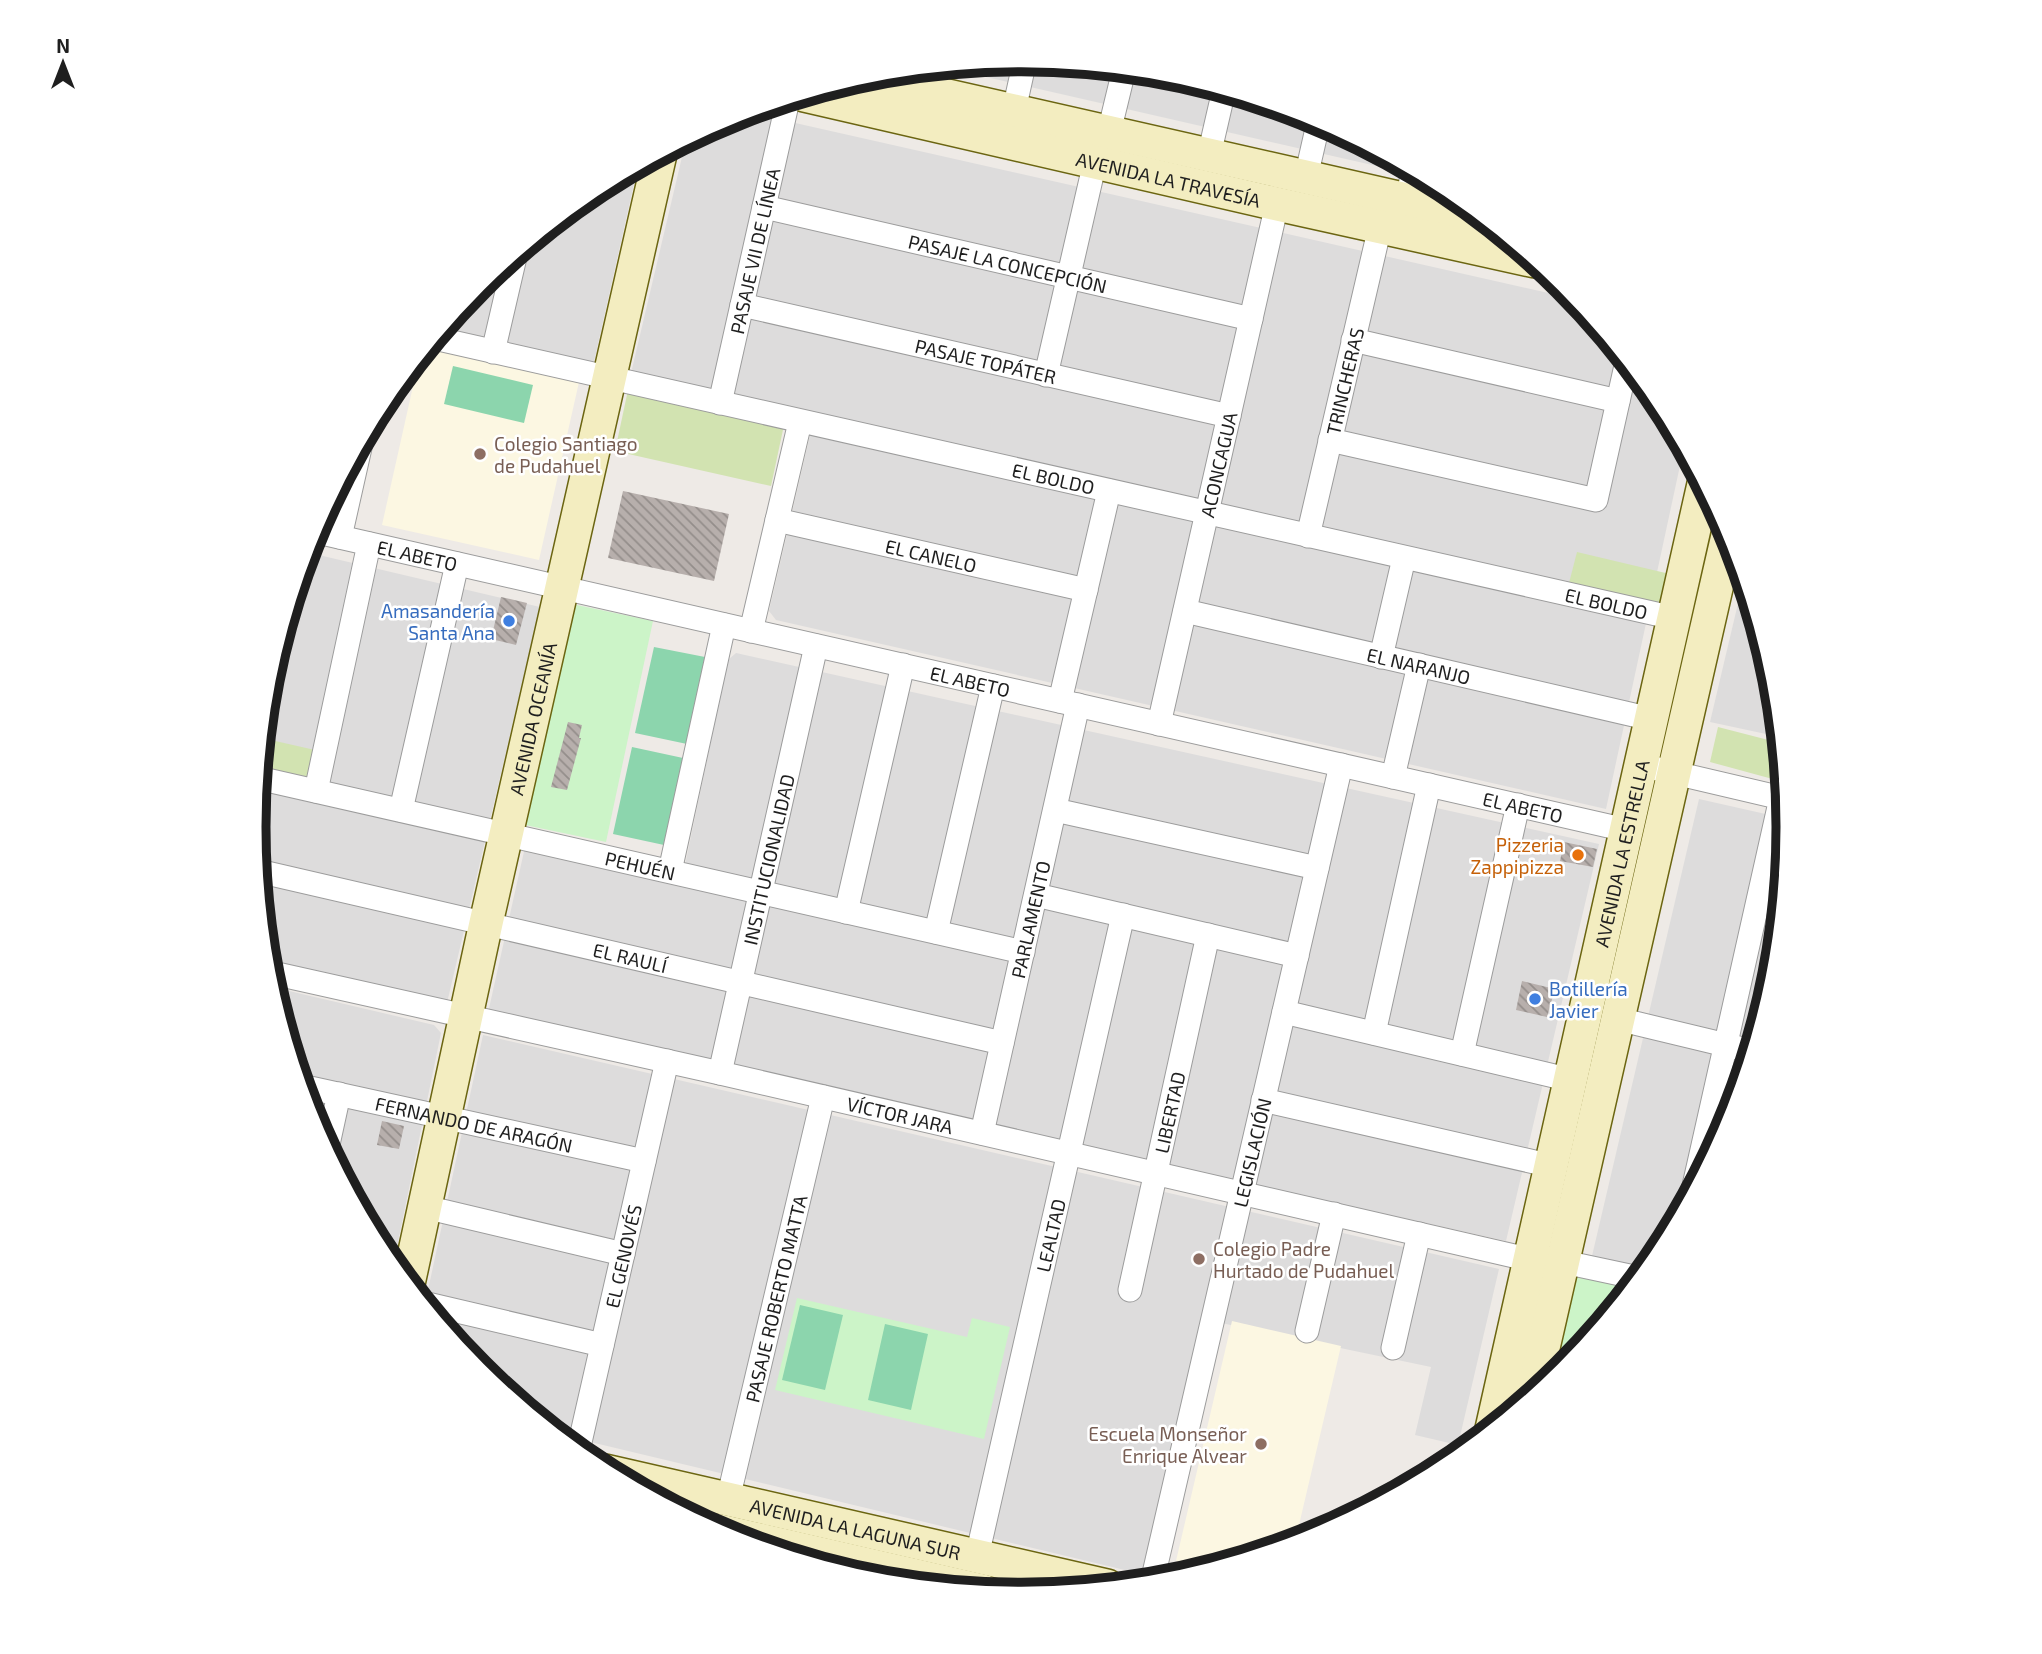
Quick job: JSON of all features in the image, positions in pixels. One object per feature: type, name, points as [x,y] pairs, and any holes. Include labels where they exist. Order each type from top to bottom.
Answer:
[{"type":"street","points":[[1014,110],[1022,72]]},
{"type":"street","points":[[1109,132],[1122,78]]},
{"type":"street","name":"AVENIDA LA TRAVESÍA","points":[[916,79],[1014,110],[1209,155],[1306,177],[1410,185],[1440,198]]},
{"type":"street","name":"AVENIDA LA TRAVESÍA","points":[[820,99],[1516,257]]},
{"type":"street","points":[[1209,155],[1222,99]]},
{"type":"street","name":"PASAJE VII DE LÍNEA","points":[[720,403],[786,110]]},
{"type":"street","points":[[1306,177],[1316,132]]},
{"type":"street","points":[[1046,374],[1095,162]]},
{"type":"street","name":"AVENIDA OCEANÍA","points":[[411,1271],[465,1015],[657,165]]},
{"type":"street","name":"ACONCAGUA","points":[[1159,724],[1277,204]]},
{"type":"street","name":"PASAJE LA CONCEPCIÓN","points":[[764,207],[1251,319]]},
{"type":"street","name":"TRINCHERAS","points":[[1308,536],[1380,227]]},
{"type":"street","points":[[493,352],[511,270]]},
{"type":"street","name":"PASAJE TOPÁTER","points":[[742,305],[1229,416]]},
{"type":"street","name":"EL BOLDO","points":[[444,340],[1674,618]]},
{"type":"street","points":[[1353,340],[1618,401]]},
{"type":"street","points":[[1330,440],[1596,500],[1624,373]]},
{"type":"street","points":[[751,631],[800,422]]},
{"type":"street","points":[[340,537],[354,473]]},
{"type":"street","name":"PARLAMENTO","points":[[982,1133],[1055,810],[1086,590],[1109,491]]},
{"type":"street","name":"AVENIDA LA ESTRELLA","points":[[1543,1372],[1552,1166],[1701,499]]},
{"type":"street","name":"EL CANELO","points":[[777,520],[1086,590]]},
{"type":"street","name":"EL ABETO","points":[[325,534],[1626,830]]},
{"type":"street","points":[[316,791],[369,544]]},
{"type":"street","name":"AVENIDA LA ESTRELLA","points":[[1497,1413],[1547,1261],[1618,1018],[1724,552]]},
{"type":"street","points":[[1381,657],[1404,558]]},
{"type":"street","points":[[401,810],[457,564]]},
{"type":"street","name":"EL NARANJO","points":[[1185,611],[1651,719]]},
{"type":"street","points":[[670,871],[724,625]]},
{"type":"street","name":"INSTITUCIONALIDAD","points":[[720,1073],[816,646]]},
{"type":"street","points":[[846,912],[902,665]]},
{"type":"street","points":[[1393,777],[1419,665]]},
{"type":"street","points":[[936,932],[993,686]]},
{"type":"street","name":"LEGISLACIÓN","points":[[1155,1570],[1341,765]]},
{"type":"street","points":[[1641,765],[1775,797]]},
{"type":"street","name":"PEHUÉN","points":[[267,780],[1023,952]]},
{"type":"street","points":[[1374,1034],[1429,785]]},
{"type":"street","points":[[1462,1054],[1518,805]]},
{"type":"street","points":[[1055,810],[1317,868]]},
{"type":"street","points":[[1701,1154],[1776,829]]},
{"type":"street","name":"EL RAULÍ","points":[[267,873],[1002,1043]]},
{"type":"street","points":[[1036,895],[1297,956]]},
{"type":"street","name":"LEALTAD","points":[[977,1556],[1123,915]]},
{"type":"street","name":"LIBERTAD","points":[[1130,1290],[1208,935]]},
{"type":"street","name":"VÍCTOR JARA","points":[[280,975],[1419,1234],[1628,1276]]},
{"type":"street","points":[[1284,1012],[1571,1080]]},
{"type":"street","points":[[1618,1018],[1743,1049]]},
{"type":"street","name":"EL GENOVÉS","points":[[580,1440],[667,1061]]},
{"type":"street","name":"FERNANDO DE ARAGÓN","points":[[313,1088],[644,1161]]},
{"type":"street","points":[[331,1132],[339,1094]]},
{"type":"street","name":"PASAJE ROBERTO MATTA","points":[[728,1499],[823,1097]]},
{"type":"street","points":[[1263,1100],[1552,1166]]},
{"type":"street","points":[[425,1207],[623,1254]]},
{"type":"street","points":[[1307,1331],[1334,1214]]},
{"type":"street","points":[[1393,1348],[1419,1234]]},
{"type":"street","points":[[438,1306],[602,1345]]},
{"type":"street","name":"AVENIDA LA LAGUNA SUR","points":[[640,1479],[1081,1580]]},
{"type":"shaded area","points":[[969,73],[1070,73],[1168,86],[1216,97],[1310,129],[1392,170]]},
{"type":"shaded area","points":[[766,116],[1557,295],[1620,367],[1649,407],[1681,461],[1606,809],[776,620],[769,611],[814,418],[636,379],[632,369],[683,152]]},
{"type":"shaded area","points":[[635,178],[593,366],[449,334],[523,259],[601,199]]},
{"type":"shaded area","name":"Colegio Santiago de Pudahuel","points":[[436,350],[579,382],[539,560],[382,525],[415,376]]},
{"type":"shaded area","points":[[317,555],[540,607],[447,1003],[278,965],[267,876],[267,778],[280,680],[291,632]]},
{"type":"shaded area","points":[[1740,596],[1762,680],[1771,735],[1710,722]]},
{"type":"shaded area","points":[[736,653],[1599,844],[1506,1241],[488,1013],[525,847],[681,884],[728,660]]},
{"type":"shaded area","points":[[1699,799],[1776,816],[1775,876],[1762,974],[1751,1022],[1719,1116],[1675,1205],[1636,1266],[1592,1256]]},
{"type":"shaded area","points":[[284,990],[434,1025],[441,1033],[396,1251],[367,1205],[323,1116],[291,1022]]},
{"type":"shaded area","points":[[483,1035],[1499,1269],[1459,1442],[1456,1444],[1415,1435],[1431,1367],[1207,1320],[1151,1571],[1138,1573],[579,1439],[523,1395],[487,1361],[427,1293]]},
{"type":"shaded area","name":"Escuela Monseñor Enrique Alvear","points":[[1232,1321],[1341,1346],[1298,1529],[1216,1557],[1187,1564],[1176,1561]]},
{"type":"green space","points":[[453,366],[533,385],[524,423],[444,404]]},
{"type":"green space","points":[[628,390],[784,425],[771,486],[615,451]]},
{"type":"green space","points":[[1577,552],[1674,575],[1666,607],[1569,583]]},
{"type":"green space","points":[[572,604],[653,621],[606,842],[525,825]]},
{"type":"green space","points":[[654,647],[705,657],[687,744],[635,733]]},
{"type":"green space","points":[[1718,727],[1771,741],[1775,780],[1710,762]]},
{"type":"green space","points":[[271,740],[315,750],[309,777],[268,768]]},
{"type":"green space","points":[[632,747],[683,758],[664,845],[613,834]]},
{"type":"green space","points":[[1578,1273],[1623,1283],[1589,1325],[1559,1357]]},
{"type":"green space","points":[[797,1298],[967,1337],[972,1318],[1010,1327],[984,1439],[775,1390]]},
{"type":"green space","points":[[800,1305],[843,1315],[825,1390],[782,1380]]},
{"type":"green space","points":[[885,1324],[928,1334],[911,1410],[868,1400]]},
{"type":"building","points":[[623,491],[729,514],[714,581],[608,558]]},
{"type":"building","name":"Amasandería Santa Ana","points":[[501,597],[527,603],[516,645],[491,639]]},
{"type":"building","points":[[568,722],[582,725],[567,790],[551,787]]},
{"type":"building","name":"Pizzeria Zappipizza","points":[[1564,842],[1597,849],[1593,867],[1560,861]]},
{"type":"building","name":"Botillería Javier","points":[[1522,981],[1555,989],[1547,1017],[1516,1010]]},
{"type":"building","points":[[382,1121],[404,1126],[399,1149],[377,1145]]},
{"type":"place","name":"Colegio Santiago de Pudahuel","points":[[480,454]]},
{"type":"place","name":"Amasandería Santa Ana","points":[[509,621]]},
{"type":"place","name":"Pizzeria Zappipizza","points":[[1578,855]]},
{"type":"place","name":"Botillería Javier","points":[[1535,999]]},
{"type":"place","name":"Colegio Padre Hurtado de Pudahuel","points":[[1199,1259]]},
{"type":"place","name":"Escuela Monseñor Enrique Alvear","points":[[1261,1444]]}]
